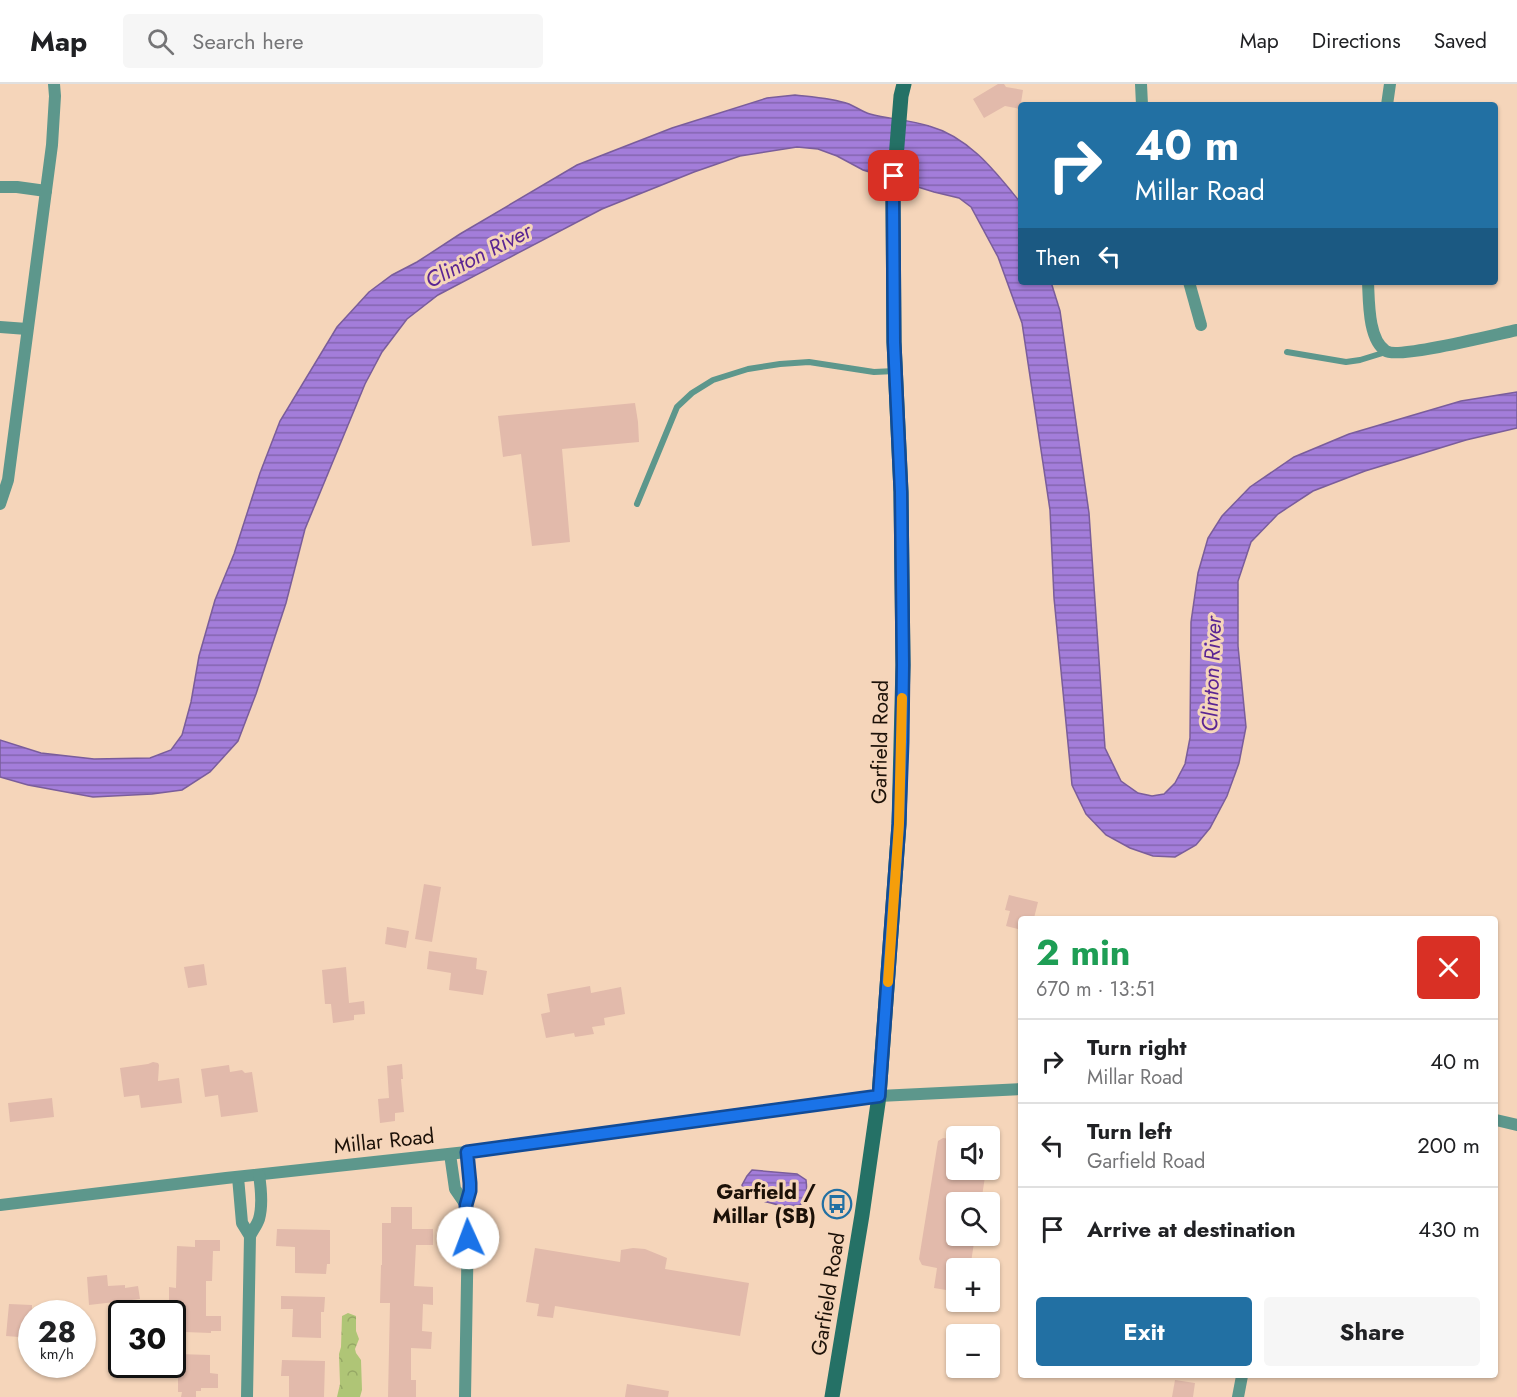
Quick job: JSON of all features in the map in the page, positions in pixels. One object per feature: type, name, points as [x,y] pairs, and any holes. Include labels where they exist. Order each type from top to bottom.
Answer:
[{"type":"main road","name":"Garfield Road","points":[[832,1397],[879,1096],[899,824],[903,665],[893,195],[903,90]]},
{"type":"street","points":[[0,504],[8,480],[52,145],[54,84]]},
{"type":"street","points":[[1141,84],[1142,102]]},
{"type":"street","points":[[1387,102],[1390,84]]},
{"type":"street","points":[[0,187],[46,191]]},
{"type":"street","points":[[1190,285],[1201,325]]},
{"type":"street","points":[[1368,285],[1373,328],[1378,342],[1386,352],[1395,354],[1410,352],[1517,330]]},
{"type":"street","points":[[0,327],[27,329]]},
{"type":"street","name":"Millar Road","points":[[0,1205],[467,1152],[879,1096],[1018,1089]]},
{"type":"street","points":[[1498,1120],[1517,1125]]},
{"type":"street","points":[[465,1397],[468,1223],[466,1205],[470,1191],[467,1152]]},
{"type":"street","points":[[450,1154],[455,1190],[466,1205]]},
{"type":"street","points":[[247,1397],[250,1236],[259,1221],[261,1191],[259,1175]]},
{"type":"street","points":[[238,1177],[242,1223],[250,1236]]},
{"type":"street","points":[[1238,1397],[1242,1378]]},
{"type":"lane","points":[[1287,352],[1346,362],[1386,352]]},
{"type":"lane","points":[[637,504],[677,407],[692,393],[713,380],[748,369],[808,362],[874,372],[896,370]]},
{"type":"green space","points":[[348,1313],[356,1316],[356,1331],[359,1339],[355,1349],[361,1360],[362,1390],[360,1397],[337,1397],[340,1384],[339,1354],[342,1316]]},
{"type":"water","name":"Clinton River","points":[[795,95],[836,100],[870,114],[922,124],[943,131],[957,138],[980,156],[1018,200],[1018,285],[1052,285],[1060,311],[1089,513],[1105,748],[1121,781],[1138,793],[1152,796],[1164,794],[1175,783],[1185,764],[1190,738],[1191,622],[1198,573],[1208,538],[1222,516],[1250,487],[1294,457],[1349,434],[1461,401],[1517,392],[1517,428],[1466,440],[1365,471],[1313,491],[1278,514],[1251,542],[1238,581],[1238,646],[1246,727],[1239,763],[1227,796],[1210,828],[1196,845],[1175,857],[1153,856],[1130,848],[1106,835],[1086,814],[1072,785],[1054,598],[1050,510],[1022,323],[998,257],[971,207],[959,198],[863,170],[818,149],[797,147],[740,156],[602,209],[438,295],[407,319],[382,352],[365,384],[305,529],[286,603],[238,741],[210,772],[182,790],[93,797],[28,785],[0,777],[0,740],[41,753],[94,759],[150,758],[171,750],[182,735],[191,702],[199,656],[215,600],[234,554],[260,473],[280,421],[337,327],[369,292],[392,275],[577,165],[672,128],[767,98]]},
{"type":"water","points":[[752,1170],[797,1174],[806,1180],[806,1197],[799,1205],[787,1207],[744,1193],[742,1185]]},
{"type":"building","points":[[998,84],[1023,90],[1018,109],[1005,106],[984,118],[973,99]]},
{"type":"building","points":[[635,403],[639,442],[562,449],[570,542],[532,546],[521,454],[503,457],[498,416]]},
{"type":"building","points":[[424,884],[441,887],[432,942],[415,939]]},
{"type":"building","points":[[1009,895],[1038,902],[1034,916],[1018,916],[1018,929],[1006,926],[1010,911],[1005,910]]},
{"type":"building","points":[[387,927],[409,931],[406,948],[385,944]]},
{"type":"building","points":[[429,951],[477,958],[476,969],[487,971],[483,995],[449,990],[451,973],[427,969]]},
{"type":"building","points":[[204,964],[207,985],[188,988],[184,967]]},
{"type":"building","points":[[346,967],[349,1003],[364,1001],[365,1014],[354,1015],[354,1020],[333,1023],[331,1004],[325,1004],[322,970]]},
{"type":"building","points":[[590,986],[591,993],[621,987],[625,1014],[604,1018],[605,1025],[592,1027],[594,1034],[575,1037],[574,1033],[546,1038],[541,1014],[550,1012],[547,994]]},
{"type":"building","points":[[153,1062],[159,1065],[158,1081],[179,1078],[182,1103],[141,1108],[139,1095],[124,1097],[120,1068]]},
{"type":"building","points":[[402,1064],[404,1112],[395,1113],[395,1121],[380,1123],[378,1099],[389,1098],[387,1066]]},
{"type":"building","points":[[229,1065],[230,1072],[242,1070],[245,1073],[252,1072],[258,1112],[221,1117],[218,1095],[205,1097],[201,1069]]},
{"type":"building","points":[[52,1098],[54,1117],[10,1122],[8,1103]]},
{"type":"building","points":[[946,1138],[946,1180],[984,1180],[983,1192],[946,1192],[946,1246],[973,1246],[972,1258],[946,1258],[946,1290],[934,1288],[937,1268],[922,1265],[919,1259],[938,1141]]},
{"type":"building","points":[[391,1207],[412,1207],[412,1229],[433,1229],[433,1245],[416,1245],[414,1286],[433,1287],[433,1305],[423,1304],[422,1331],[432,1332],[431,1349],[411,1348],[411,1380],[416,1380],[416,1397],[388,1397],[390,1303],[380,1303],[382,1223],[391,1223]]},
{"type":"building","points":[[277,1229],[330,1230],[330,1264],[327,1264],[326,1274],[295,1273],[295,1247],[276,1246]]},
{"type":"building","points":[[195,1240],[220,1240],[220,1251],[213,1251],[212,1281],[206,1281],[206,1316],[221,1316],[221,1331],[186,1332],[186,1300],[169,1300],[169,1287],[176,1288],[177,1246],[195,1247]]},
{"type":"building","points":[[535,1248],[620,1262],[621,1250],[645,1249],[667,1258],[665,1269],[749,1283],[740,1336],[555,1306],[553,1318],[537,1316],[539,1304],[526,1302]]},
{"type":"building","points":[[107,1275],[108,1286],[125,1285],[125,1288],[138,1286],[140,1299],[108,1300],[108,1303],[96,1304],[96,1300],[89,1300],[87,1277]]},
{"type":"building","points":[[281,1296],[325,1297],[324,1312],[321,1312],[321,1338],[292,1337],[293,1309],[281,1309]]},
{"type":"building","points":[[9,1304],[18,1304],[18,1337],[6,1336]]},
{"type":"building","points":[[186,1354],[210,1355],[210,1373],[218,1374],[218,1388],[201,1388],[201,1391],[196,1391],[196,1397],[181,1397],[182,1392],[178,1392],[178,1378],[186,1378]]},
{"type":"building","points":[[282,1360],[325,1361],[324,1397],[289,1397],[289,1376],[281,1376]]},
{"type":"building","points":[[1175,1380],[1195,1383],[1193,1397],[1172,1397]]},
{"type":"building","points":[[627,1384],[669,1391],[668,1397],[625,1397]]},
{"type":"slow traffic","points":[[888,982],[899,824],[902,698]]},
{"type":"place","name":"Garfield / Millar (SB)","points":[[837,1204]]},
{"type":"route","points":[[468,1238],[466,1205],[470,1183],[467,1152],[879,1096],[899,824],[902,742],[901,492],[894,342],[894,176]]}]
